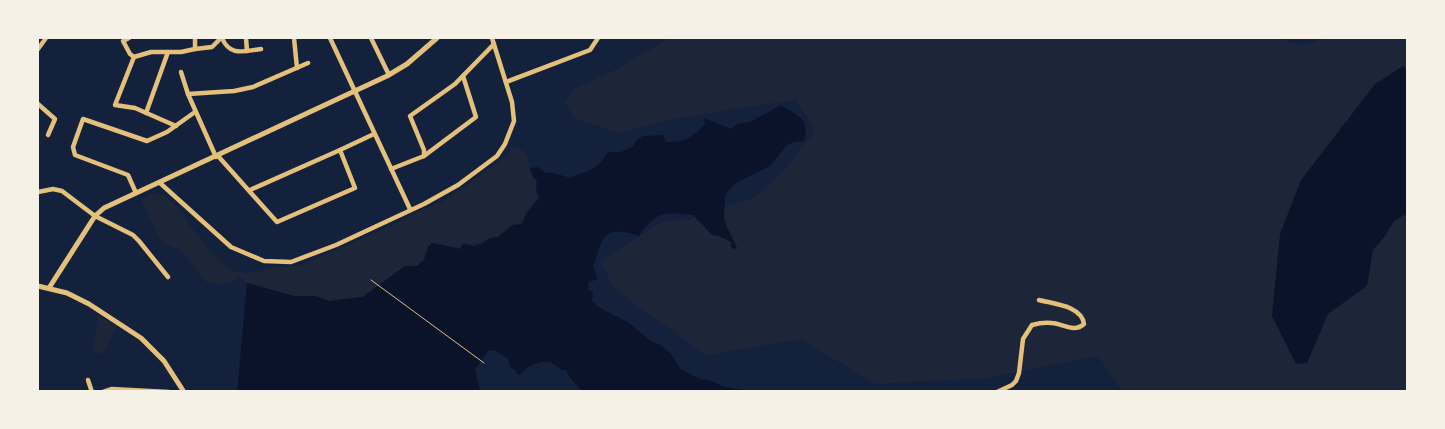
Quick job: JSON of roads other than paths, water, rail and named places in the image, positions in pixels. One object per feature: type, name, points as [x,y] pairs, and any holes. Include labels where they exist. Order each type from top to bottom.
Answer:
[{"type":"street","points":[[38,49],[46,38]]},
{"type":"street","points":[[129,38],[124,41],[130,54],[134,57]]},
{"type":"street","points":[[194,48],[195,38]]},
{"type":"street","points":[[134,57],[151,52],[182,52],[194,48],[212,47],[222,38],[224,44],[230,50],[237,52],[261,50]]},
{"type":"street","points":[[246,38],[247,51]]},
{"type":"street","points":[[294,38],[297,68]]},
{"type":"street","points":[[330,38],[410,209]]},
{"type":"street","points":[[371,38],[389,75]]},
{"type":"street","points":[[48,288],[95,216],[104,208],[356,92],[407,64],[437,38]]},
{"type":"street","points":[[160,183],[231,247],[264,261],[291,262],[336,245],[424,204],[458,185],[497,156],[505,144],[514,121],[512,102],[492,38]]},
{"type":"street","points":[[506,82],[590,50],[598,38]]},
{"type":"street","points":[[424,156],[424,150],[410,116],[455,84],[494,44]]},
{"type":"street","points":[[146,113],[168,52]]},
{"type":"street","points":[[134,57],[115,105],[135,108],[176,126]]},
{"type":"street","points":[[188,94],[234,91],[253,87],[308,63]]},
{"type":"street","points":[[181,72],[195,112],[217,156],[250,190],[277,222],[355,188],[340,150]]},
{"type":"street","points":[[391,169],[424,156],[476,117],[463,76]]},
{"type":"street","points":[[38,104],[55,119],[48,135]]},
{"type":"street","points":[[136,193],[128,175],[75,155],[73,147],[83,119],[147,141],[167,132],[195,112]]},
{"type":"street","points":[[250,190],[374,134]]},
{"type":"street","points":[[38,192],[53,189],[62,191],[95,216],[133,236],[168,276]]},
{"type":"street","points":[[38,286],[67,293],[89,304],[142,338],[164,362],[184,392]]},
{"type":"street","points":[[997,392],[1016,381],[1019,373],[1023,339],[1032,325],[1041,322],[1052,323],[1072,329],[1084,324],[1084,321],[1076,311],[1039,300]]},
{"type":"street","points":[[88,380],[92,392]]},
{"type":"street","points":[[103,392],[112,389],[169,392]]}]
